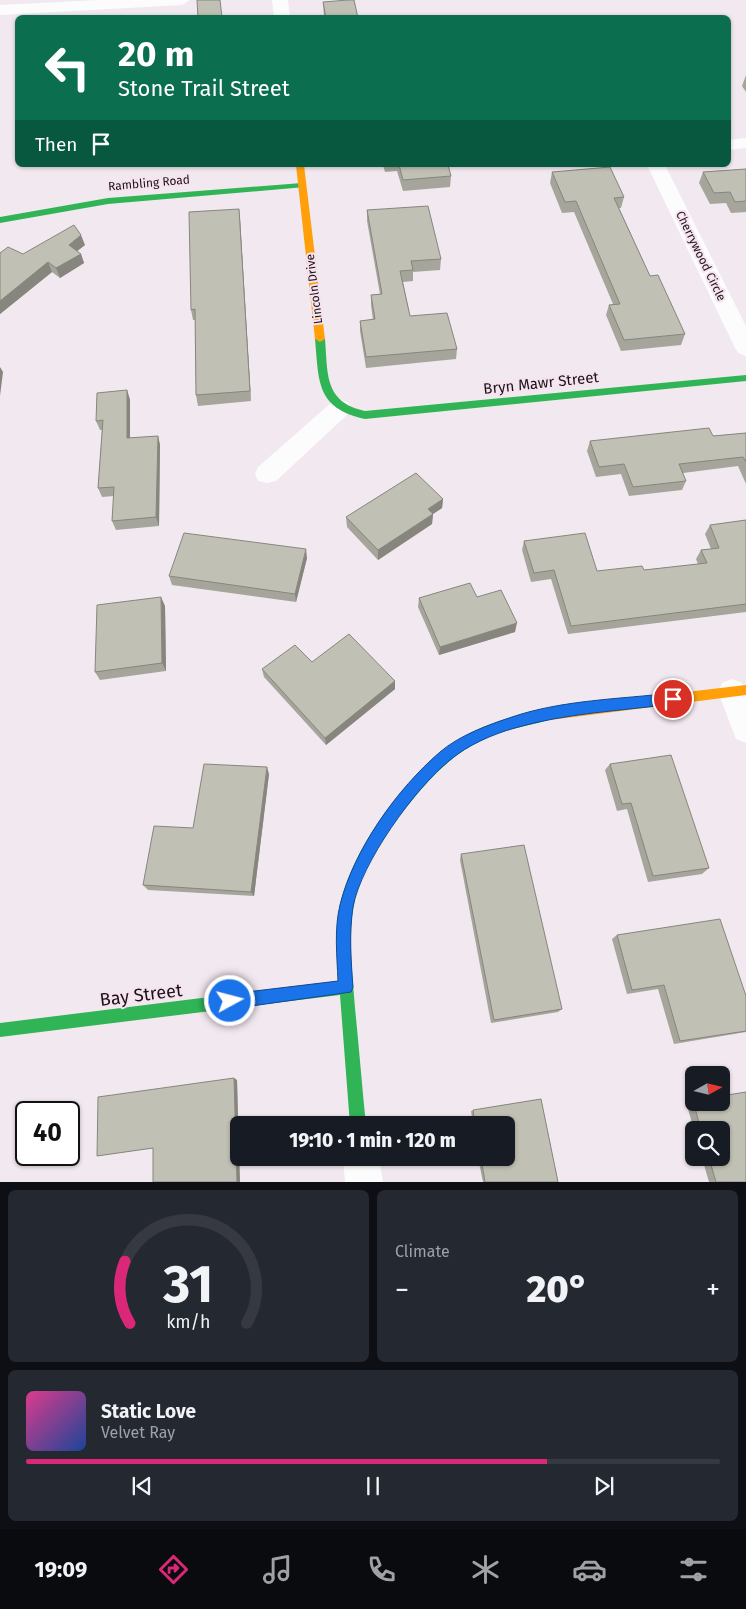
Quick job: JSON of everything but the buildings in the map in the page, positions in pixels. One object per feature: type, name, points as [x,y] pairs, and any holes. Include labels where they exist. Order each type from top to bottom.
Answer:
[{"type":"street","points":[[6,7],[182,0]]},
{"type":"street","points":[[280,0],[282,15]]},
{"type":"street","points":[[731,145],[746,143]]},
{"type":"street","name":"Lincoln Drive","points":[[300,167],[325,386],[328,395],[340,408]]},
{"type":"street","name":"Cherrywood Circle","points":[[657,167],[746,348]]},
{"type":"street","name":"Rambling Road","points":[[0,220],[108,201],[302,185]]},
{"type":"street","name":"Bryn Mawr Street","points":[[340,408],[354,415],[364,415],[746,378]]},
{"type":"street","points":[[267,474],[340,408]]},
{"type":"street","points":[[357,1116],[343,945],[346,907],[356,877],[393,811],[446,755],[475,737],[513,722],[554,713],[739,691],[746,730]]},
{"type":"street","name":"Bay Street","points":[[0,1030],[346,987]]},
{"type":"street","points":[[362,1166],[364,1182]]},
{"type":"traffic: fast","points":[[0,220],[108,201],[302,185]]},
{"type":"traffic: fast","points":[[320,339],[324,378],[332,398],[350,412],[365,415],[746,378]]},
{"type":"traffic: fast","points":[[357,1116],[344,959],[344,934],[346,909],[351,886],[362,862],[376,837],[413,788],[454,750],[474,737],[492,729],[550,714]]},
{"type":"traffic: fast","points":[[0,1030],[346,987]]},
{"type":"traffic: slow","points":[[300,167],[320,339]]},
{"type":"traffic: slow","points":[[550,714],[746,690]]},
{"type":"route","points":[[230,1001],[346,987],[343,945],[346,907],[356,877],[393,811],[446,755],[475,737],[513,722],[554,713],[673,699]]}]
